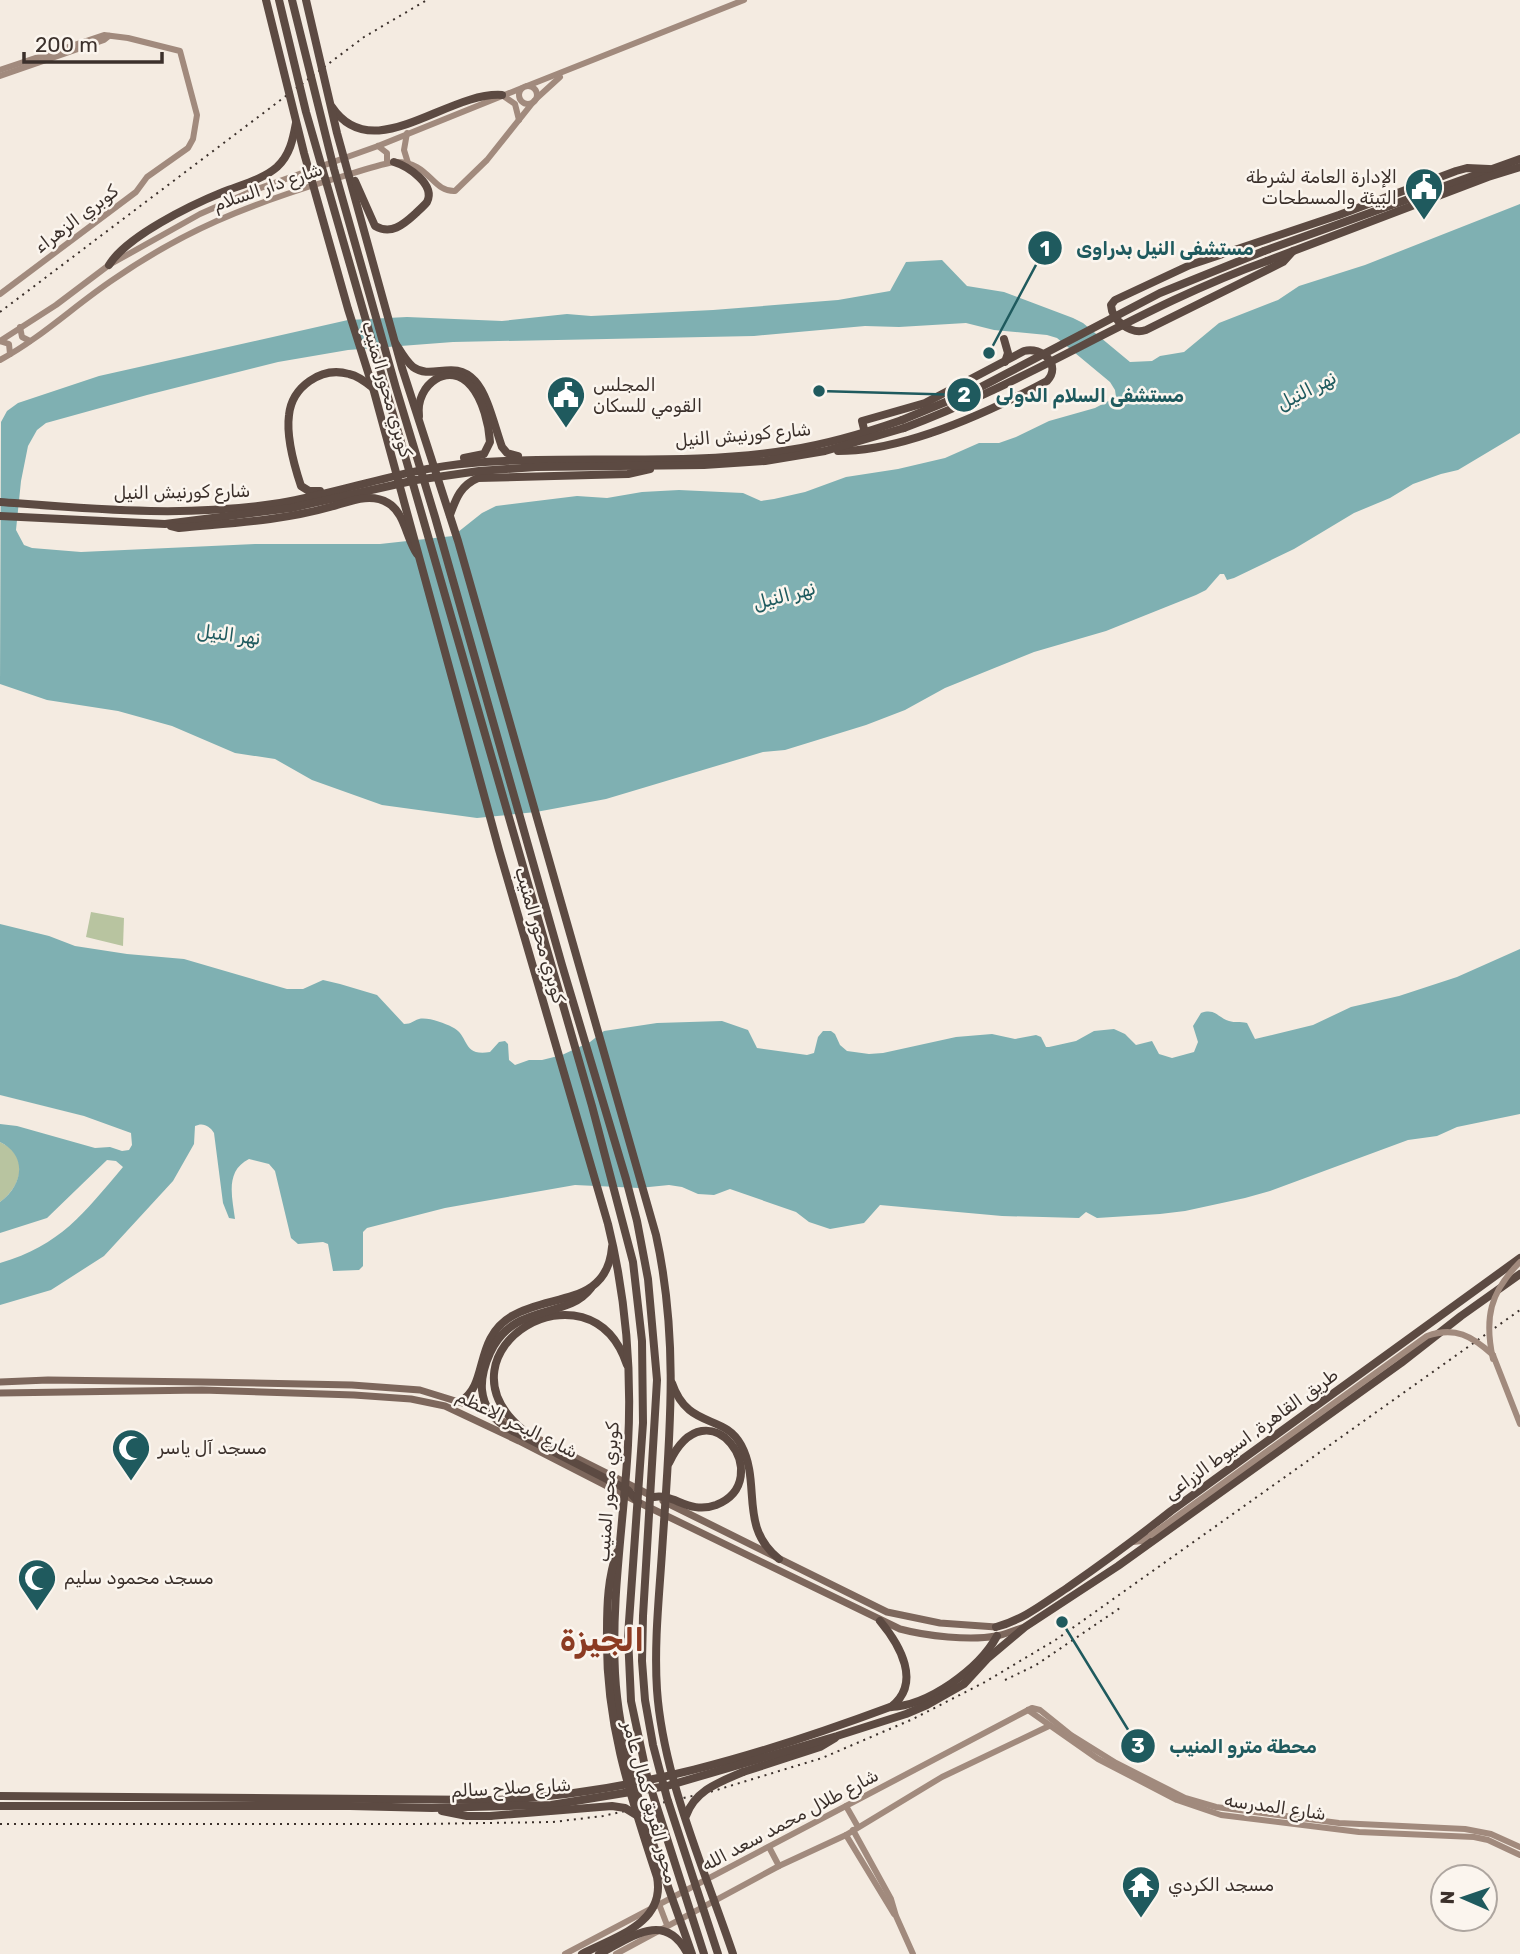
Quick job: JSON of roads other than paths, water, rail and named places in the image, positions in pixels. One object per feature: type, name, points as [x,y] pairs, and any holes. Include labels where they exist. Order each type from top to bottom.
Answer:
[{"type":"highway","name":"كوبري محور المنيب","points":[[266,0],[296,123],[373,388],[499,850],[612,1240],[625,1310],[630,1380],[629,1437],[614,1638],[617,1701],[628,1760],[690,1954]]},
{"type":"highway","name":"كوبري محور المنيب","points":[[279,0],[310,125],[627,1236],[641,1320],[643,1391],[628,1636],[629,1680],[642,1756],[704,1954]]},
{"type":"highway","name":"كوبري محور المنيب","points":[[292,0],[334,169],[637,1221],[648,1279],[657,1380],[643,1616],[643,1680],[656,1758],[718,1954]]},
{"type":"highway","name":"كوبري محور المنيب","points":[[306,0],[329,102],[396,344],[450,515],[651,1214],[668,1300],[672,1383],[656,1640],[657,1690],[667,1753],[733,1954]]},
{"type":"highway","points":[[329,102],[347,124],[361,130],[377,132],[473,97],[502,95]]},
{"type":"highway","points":[[109,265],[126,245],[150,230],[212,197],[270,172],[290,148],[296,123]]},
{"type":"highway","points":[[342,150],[371,220],[381,229],[392,229],[405,224],[428,198],[426,188],[418,176],[408,168],[391,162]]},
{"type":"highway","name":"شارع كورنيش النيل","points":[[0,502],[129,511],[213,510],[280,503],[434,467],[496,461],[726,456],[788,450],[865,433],[903,424],[977,389],[1160,293],[1264,251],[1520,159]]},
{"type":"highway","name":"شارع كورنيش النيل","points":[[0,516],[165,524],[291,508],[416,480],[468,472],[506,468],[735,464],[825,451],[961,405],[1190,291],[1520,167]]},
{"type":"highway","points":[[1293,251],[1277,266],[1146,330],[1134,332],[1128,329],[1112,312],[1111,305],[1115,300],[1182,269],[1456,171],[1467,168],[1489,169]]},
{"type":"highway","points":[[1345,223],[1353,209]]},
{"type":"highway","points":[[1004,339],[1007,348],[1005,362]]},
{"type":"highway","points":[[396,344],[410,364],[418,370],[428,372],[450,369],[471,377],[481,391],[491,425],[490,442],[484,454],[452,460],[434,467]]},
{"type":"highway","points":[[825,451],[874,448],[943,427],[995,407],[1045,382],[1051,377],[1052,365],[1042,352],[1024,351],[925,403],[862,421],[865,433]]},
{"type":"highway","points":[[337,491],[304,490],[298,477],[290,439],[288,423],[291,404],[309,381],[317,376],[341,372],[350,374],[373,388]]},
{"type":"highway","points":[[421,429],[418,412],[420,395],[431,381],[448,376],[464,380],[471,386],[507,453],[548,460]]},
{"type":"highway","points":[[450,515],[459,492],[470,481],[478,478],[635,473],[657,466]]},
{"type":"highway","points":[[165,524],[179,528],[267,520],[314,512],[365,498],[379,499],[396,510],[417,554]]},
{"type":"highway","points":[[612,1240],[612,1256],[606,1270],[592,1288],[576,1301],[520,1320],[505,1331],[494,1346],[483,1376],[482,1393],[492,1416],[513,1431],[628,1490],[638,1502]]},
{"type":"highway","name":"طريق القاهرة, اسيوط الزراعى","points":[[996,1631],[1037,1608],[1133,1542],[1171,1511],[1452,1306],[1520,1262]]},
{"type":"highway","name":"طريق القاهرة, اسيوط الزراعى","points":[[1025,1627],[1118,1566],[1520,1274]]},
{"type":"highway","points":[[461,1401],[475,1388],[484,1351],[495,1332],[512,1316],[592,1288]]},
{"type":"highway","points":[[1478,1290],[1474,1297],[1483,1300]]},
{"type":"highway","points":[[1452,1306],[1462,1307],[1461,1316]]},
{"type":"highway","points":[[522,1429],[500,1404],[494,1387],[495,1369],[501,1350],[508,1340],[525,1326],[546,1318],[577,1315],[597,1322],[619,1346],[630,1380]]},
{"type":"highway","points":[[672,1383],[688,1410],[724,1428],[739,1441],[748,1464],[753,1517],[764,1545],[779,1559]]},
{"type":"highway","points":[[654,1497],[660,1496],[700,1508],[721,1503],[736,1487],[741,1465],[734,1445],[717,1433],[702,1431],[681,1441],[668,1466]]},
{"type":"highway","name":"محور الفريق كمال عامر","points":[[582,1954],[643,1922],[652,1912],[658,1895],[657,1877],[618,1751],[609,1700],[606,1654],[608,1591],[610,1573],[622,1534]]},
{"type":"highway","points":[[880,1621],[900,1646],[906,1675],[902,1696],[886,1709],[887,1720]]},
{"type":"highway","name":"شارع صلاح سالم","points":[[685,1777],[837,1737],[927,1705],[964,1684],[987,1659],[1025,1627]]},
{"type":"highway","name":"شارع صلاح سالم","points":[[309,1802],[432,1808],[551,1801],[636,1792],[886,1709],[914,1703],[967,1671],[996,1631]]},
{"type":"highway","points":[[686,1816],[695,1798],[702,1793],[743,1772],[820,1747],[837,1737]]},
{"type":"highway","name":"شارع صلاح سالم","points":[[0,1796],[129,1801],[551,1801]]},
{"type":"highway","name":"شارع صلاح سالم","points":[[0,1806],[129,1801]]},
{"type":"highway","points":[[432,1808],[467,1816],[490,1816],[612,1806],[630,1810],[649,1826]]},
{"type":"highway","points":[[599,1954],[641,1932],[656,1929],[675,1936],[690,1954]]},
{"type":"main road","name":"شارع دار السلام","points":[[0,341],[56,306],[109,265],[216,206],[378,146],[744,0]]},
{"type":"main road","points":[[0,71],[99,36],[109,36]]},
{"type":"main road","name":"كوبري الزهراء","points":[[0,294],[136,192],[148,177],[188,148],[195,131],[197,116],[180,51],[109,36]]},
{"type":"main road","points":[[0,76],[109,36]]},
{"type":"main road","name":"شارع دار السلام","points":[[0,360],[126,270],[210,222],[260,202],[391,162],[408,163],[421,169],[444,189],[455,191],[487,160],[535,100],[567,71]]},
{"type":"main road","points":[[524,87],[535,90],[535,100],[528,104],[522,102],[519,94],[524,87]]},
{"type":"main road","points":[[502,95],[515,104],[518,122]]},
{"type":"main road","points":[[407,133],[404,150],[408,163]]},
{"type":"main road","points":[[378,146],[387,153],[391,162]]},
{"type":"main road","points":[[20,327],[22,337],[30,341]]},
{"type":"main road","points":[[0,341],[9,344],[10,354]]},
{"type":"main road","points":[[1520,1262],[1501,1288],[1495,1303],[1490,1337],[1493,1357],[1520,1425]]},
{"type":"main road","points":[[1133,1542],[1142,1541],[1151,1535],[1427,1336],[1444,1331],[1458,1332],[1473,1338],[1493,1357]]},
{"type":"main road","points":[[1249,1471],[1273,1450],[1429,1339],[1450,1334],[1465,1338],[1493,1357]]},
{"type":"main road","name":"شارع البحر الاعظم","points":[[0,1382],[366,1385],[421,1390],[461,1401],[522,1429],[893,1614],[996,1631]]},
{"type":"main road","name":"شارع البحر الاعظم","points":[[0,1393],[202,1391],[362,1395],[411,1399],[454,1410],[890,1625],[909,1631],[971,1637],[1025,1627]]},
{"type":"main road","points":[[707,1535],[712,1525]]},
{"type":"main road","points":[[721,1542],[726,1533]]},
{"type":"main road","points":[[890,1625],[893,1614]]},
{"type":"main road","points":[[909,1631],[908,1624],[913,1619]]},
{"type":"main road","name":"شارع المدرسه","points":[[1028,1710],[1037,1709],[1094,1750],[1179,1795],[1222,1809],[1339,1824],[1491,1834],[1520,1847]]},
{"type":"main road","name":"شارع المدرسه","points":[[1028,1710],[1106,1763],[1177,1800],[1221,1815],[1359,1832],[1465,1832],[1520,1855]]},
{"type":"main road","name":"شارع طلال محمد سعد الله","points":[[565,1954],[1028,1710]]},
{"type":"main road","name":"شارع طلال محمد سعد الله","points":[[616,1954],[779,1866],[846,1835],[942,1777],[1049,1726]]},
{"type":"main road","points":[[846,1806],[891,1899],[895,1916]]},
{"type":"main road","points":[[846,1835],[895,1916],[913,1954]]},
{"type":"main road","points":[[769,1847],[779,1866]]},
{"type":"main road","points":[[659,1905],[667,1925]]},
{"type":"water","name":"نهر النيل","points":[[1520,204],[1520,433],[1458,470],[1413,484],[1390,498],[1354,513],[1294,549],[1234,578],[1227,580],[1224,574],[1220,574],[1206,590],[1196,595],[1106,631],[1034,652],[945,688],[905,710],[866,725],[785,750],[763,752],[606,799],[536,812],[477,818],[382,805],[312,780],[275,759],[235,753],[172,726],[118,711],[47,700],[0,684],[1,422],[7,411],[18,403],[99,376],[348,320],[407,317],[502,321],[567,314],[591,316],[713,310],[838,300],[890,291],[906,262],[942,260],[967,286],[1004,292],[1073,318],[1083,323],[1130,362],[1152,361],[1160,356],[1184,352],[1219,323],[1278,300],[1299,286],[1365,265]],"holes":[[[966,323],[994,330],[1057,338],[1110,382],[1116,397],[1095,408],[1049,421],[999,443],[979,443],[945,458],[846,477],[805,492],[761,501],[743,493],[679,490],[607,498],[577,496],[496,506],[482,513],[453,536],[380,544],[255,544],[81,552],[32,548],[24,545],[16,530],[28,446],[37,430],[46,423],[278,362],[348,350],[453,342],[754,336],[865,326]]]},
{"type":"water","points":[[0,924],[49,936],[75,946],[184,959],[287,989],[303,989],[323,980],[340,984],[377,995],[404,1024],[427,1019],[452,1027],[474,1051],[490,1052],[499,1042],[505,1041],[508,1044],[509,1060],[515,1065],[562,1055],[590,1042],[604,1031],[657,1023],[722,1021],[748,1030],[757,1048],[807,1055],[814,1053],[818,1037],[823,1031],[835,1034],[840,1045],[847,1051],[869,1054],[956,1037],[992,1034],[1015,1039],[1036,1035],[1049,1047],[1076,1041],[1094,1031],[1114,1029],[1125,1034],[1136,1045],[1152,1041],[1159,1054],[1172,1058],[1194,1052],[1198,1042],[1193,1026],[1201,1013],[1213,1012],[1229,1021],[1247,1023],[1255,1039],[1313,1025],[1351,1007],[1399,996],[1457,977],[1520,949],[1520,1114],[1457,1127],[1437,1136],[1408,1140],[1245,1198],[1160,1214],[1097,1218],[1086,1212],[1079,1218],[1002,1216],[880,1205],[864,1223],[830,1229],[809,1222],[796,1212],[730,1189],[714,1195],[698,1194],[669,1185],[639,1188],[575,1185],[445,1208],[367,1228],[363,1232],[363,1266],[359,1270],[333,1271],[328,1244],[298,1244],[291,1238],[275,1171],[269,1164],[249,1159],[236,1170],[232,1185],[235,1219],[229,1218],[223,1203],[214,1133],[201,1124],[195,1126],[194,1144],[173,1181],[104,1256],[51,1290],[0,1305],[0,1263],[21,1256],[55,1237],[83,1213],[123,1167],[116,1161],[107,1160],[47,1218],[0,1233],[0,1202],[14,1187],[19,1170],[15,1154],[0,1142],[0,1124],[17,1126],[95,1148],[110,1147],[122,1151],[129,1150],[132,1145],[131,1133],[84,1116],[0,1095]]},
{"type":"railway","points":[[0,312],[364,37],[427,0]]},
{"type":"railway","points":[[0,1824],[553,1822],[603,1816],[710,1792],[822,1758],[913,1719],[985,1682],[1057,1639],[1520,1310]]},
{"type":"railway","points":[[1005,1680],[1036,1665],[1120,1608]]},
{"type":"place","name":"الإدارة العامة لشرطة البيئة والمسطحات","points":[[1424,221]]},
{"type":"place","name":"مستشفى النيل بدراوى","points":[[989,353]]},
{"type":"place","name":"مستشفى السلام الدولى","points":[[819,391]]},
{"type":"place","name":"المجلس القومي للسكان","points":[[566,429]]},
{"type":"place","name":"مسجد آل ياسر","points":[[131,1482]]},
{"type":"place","name":"مسجد محمود سليم","points":[[37,1612]]},
{"type":"place","name":"محطة مترو المنيب","points":[[1062,1622]]},
{"type":"place","name":"مسجد الكردي","points":[[1141,1919]]},
{"type":"district","name":"الجيزة","points":[[602,1640]]}]
